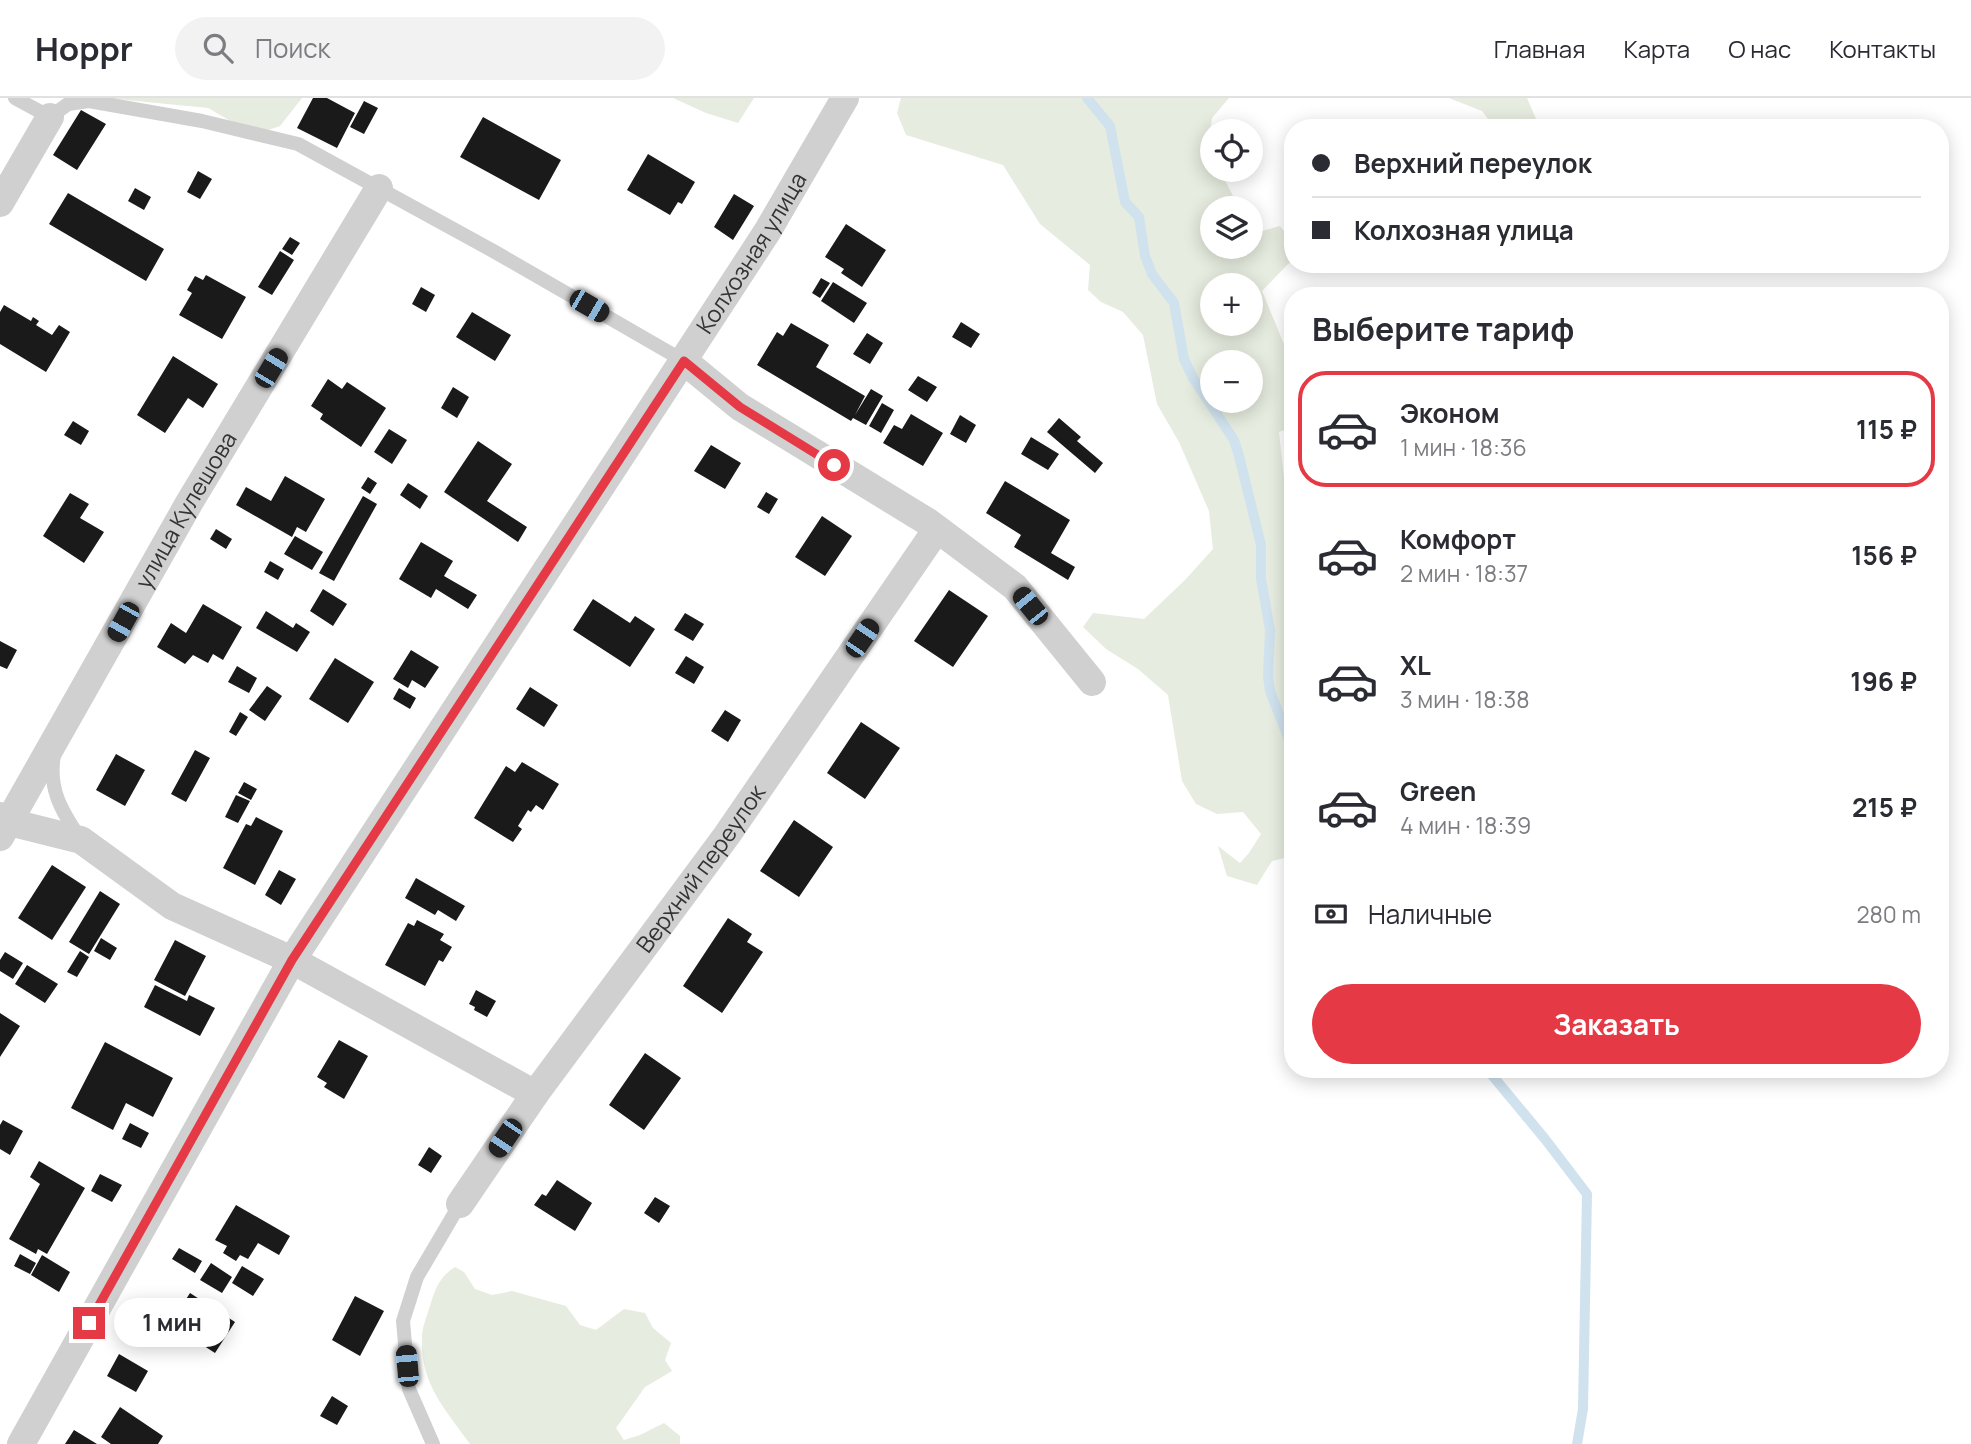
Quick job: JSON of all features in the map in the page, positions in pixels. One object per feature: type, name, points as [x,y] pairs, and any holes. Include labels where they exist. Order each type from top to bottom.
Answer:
[{"type":"street","name":"Колхозная улица","points":[[21,1444],[292,960],[767,232],[845,98]]},
{"type":"street","points":[[0,203],[50,117]]},
{"type":"street","name":"улица Кулешова","points":[[3,825],[56,740],[189,503],[379,188]]},
{"type":"street","points":[[684,361],[740,407],[937,529],[1015,587],[1092,682]]},
{"type":"street","name":"Верхний переулок","points":[[460,1204],[535,1094],[727,835],[937,529]]},
{"type":"street","points":[[3,825],[81,840],[172,906],[292,960],[535,1094]]},
{"type":"lane","points":[[15,98],[50,117],[68,104],[89,101],[202,121],[298,144],[684,361]]},
{"type":"lane","points":[[56,740],[53,784],[63,813],[81,840]]},
{"type":"lane","points":[[433,1444],[409,1389],[403,1321],[417,1278],[460,1204]]},
{"type":"shaded area","points":[[106,98],[302,98],[280,126],[265,131],[234,123],[208,108]]},
{"type":"shaded area","points":[[673,98],[754,98],[738,123],[706,113]]},
{"type":"shaded area","points":[[901,98],[1229,98],[1212,119],[1200,119],[1200,182],[1226,182],[1233,196],[1200,196],[1200,259],[1263,259],[1263,231],[1280,226],[1284,231],[1284,268],[1263,290],[1263,273],[1200,273],[1200,336],[1263,336],[1263,293],[1284,344],[1284,430],[1279,432],[1284,478],[1284,858],[1272,861],[1257,885],[1227,876],[1218,846],[1240,863],[1261,834],[1243,812],[1217,814],[1196,804],[1182,781],[1168,695],[1138,669],[1106,649],[1083,627],[1093,613],[1144,619],[1213,549],[1209,511],[1179,442],[1157,404],[1143,335],[1123,312],[1101,302],[1088,290],[1090,265],[1040,224],[1003,165],[906,135],[897,113]]},
{"type":"shaded area","points":[[1449,98],[1527,98],[1536,119],[1488,119],[1482,111]]},
{"type":"shaded area","points":[[455,1267],[464,1272],[475,1289],[492,1295],[512,1291],[566,1306],[580,1325],[596,1330],[624,1309],[645,1313],[653,1328],[671,1343],[665,1360],[672,1371],[645,1387],[616,1428],[624,1440],[664,1423],[680,1436],[680,1444],[470,1444],[436,1395],[422,1354],[423,1330],[434,1294],[442,1279]]},
{"type":"building","points":[[313,98],[327,98],[355,113],[337,148],[297,128]]},
{"type":"building","points":[[364,101],[378,108],[364,134],[350,127]]},
{"type":"building","points":[[81,110],[106,124],[77,170],[53,155]]},
{"type":"building","points":[[483,117],[561,160],[539,200],[460,157]]},
{"type":"building","points":[[648,154],[695,182],[682,204],[678,202],[670,215],[627,190]]},
{"type":"building","points":[[198,171],[212,179],[200,199],[187,192]]},
{"type":"building","points":[[135,188],[151,197],[144,210],[128,201]]},
{"type":"building","points":[[68,193],[164,249],[146,281],[49,224]]},
{"type":"building","points":[[734,194],[754,206],[733,240],[714,227]]},
{"type":"building","points":[[846,224],[886,250],[862,287],[841,273],[844,269],[825,257]]},
{"type":"building","points":[[290,237],[300,243],[292,255],[282,249]]},
{"type":"building","points":[[280,251],[294,260],[272,295],[258,287]]},
{"type":"building","points":[[206,275],[246,297],[222,339],[179,315],[192,293],[187,290],[195,276],[203,280]]},
{"type":"building","points":[[821,278],[830,283],[820,298],[812,293]]},
{"type":"building","points":[[833,282],[867,303],[854,323],[821,301]]},
{"type":"building","points":[[421,287],[435,295],[426,312],[412,304]]},
{"type":"building","points":[[4,305],[31,321],[33,317],[39,321],[36,325],[52,335],[59,325],[70,332],[46,372],[0,344],[0,312]]},
{"type":"building","points":[[472,312],[511,335],[495,361],[456,337]]},
{"type":"building","points":[[961,322],[980,334],[971,348],[952,337]]},
{"type":"building","points":[[791,323],[829,345],[816,367],[865,396],[855,415],[871,389],[883,396],[866,425],[853,418],[851,421],[757,365],[777,332],[783,336]]},
{"type":"building","points":[[867,333],[883,343],[870,364],[853,354]]},
{"type":"building","points":[[173,356],[218,384],[203,408],[188,398],[165,433],[137,415]]},
{"type":"building","points":[[918,376],[937,387],[927,402],[908,390]]},
{"type":"building","points":[[328,379],[342,389],[347,382],[386,408],[361,447],[320,419],[323,414],[311,406]]},
{"type":"building","points":[[453,387],[469,397],[457,418],[441,408]]},
{"type":"building","points":[[882,403],[894,410],[881,433],[869,426]]},
{"type":"building","points":[[911,414],[943,433],[923,466],[883,443],[894,425],[902,429]]},
{"type":"building","points":[[960,415],[976,425],[966,443],[950,434]]},
{"type":"building","points":[[1059,418],[1081,437],[1077,441],[1103,463],[1095,473],[1047,432]]},
{"type":"building","points":[[73,421],[89,431],[81,445],[64,435]]},
{"type":"building","points":[[389,429],[407,440],[392,464],[374,452]]},
{"type":"building","points":[[1031,437],[1059,454],[1048,470],[1021,454]]},
{"type":"building","points":[[478,441],[512,464],[487,501],[527,527],[518,542],[444,492]]},
{"type":"building","points":[[711,445],[741,463],[725,489],[694,471]]},
{"type":"building","points":[[285,476],[325,499],[306,532],[297,527],[292,537],[236,505],[246,487],[271,501]]},
{"type":"building","points":[[368,477],[377,483],[370,494],[361,488]]},
{"type":"building","points":[[1005,481],[1070,520],[1051,553],[1075,567],[1068,580],[1014,547],[1021,535],[986,513]]},
{"type":"building","points":[[408,483],[428,496],[420,509],[400,495]]},
{"type":"building","points":[[766,492],[778,499],[769,514],[757,507]]},
{"type":"building","points":[[70,493],[89,504],[80,518],[104,532],[84,563],[43,536]]},
{"type":"building","points":[[363,496],[377,504],[334,581],[319,573]]},
{"type":"building","points":[[822,516],[852,536],[825,576],[795,557]]},
{"type":"building","points":[[216,529],[232,539],[226,549],[210,539]]},
{"type":"building","points":[[295,536],[323,552],[312,570],[284,554]]},
{"type":"building","points":[[421,542],[453,561],[444,576],[477,595],[468,609],[436,589],[431,598],[399,579]]},
{"type":"building","points":[[270,561],[284,569],[278,580],[264,572]]},
{"type":"building","points":[[323,589],[347,604],[333,626],[310,611]]},
{"type":"building","points":[[949,590],[988,616],[953,667],[914,641]]},
{"type":"building","points":[[593,599],[630,623],[635,616],[655,629],[630,667],[573,630]]},
{"type":"building","points":[[203,604],[242,627],[223,660],[213,654],[208,663],[193,655],[185,664],[157,647],[171,623],[186,633]]},
{"type":"building","points":[[266,611],[293,628],[296,623],[310,632],[297,652],[256,628]]},
{"type":"building","points":[[685,613],[704,624],[693,641],[674,630]]},
{"type":"building","points":[[0,641],[17,650],[7,669],[0,666]]},
{"type":"building","points":[[411,650],[439,667],[425,688],[412,680],[408,688],[393,679]]},
{"type":"building","points":[[686,656],[704,667],[694,684],[675,673]]},
{"type":"building","points":[[335,658],[374,682],[348,723],[309,699]]},
{"type":"building","points":[[237,666],[257,678],[249,693],[228,682]]},
{"type":"building","points":[[267,686],[282,696],[265,721],[249,710]]},
{"type":"building","points":[[530,687],[558,705],[544,727],[516,709]]},
{"type":"building","points":[[399,688],[416,698],[410,709],[393,699]]},
{"type":"building","points":[[725,710],[741,720],[728,742],[711,731]]},
{"type":"building","points":[[240,712],[248,717],[236,736],[229,732]]},
{"type":"building","points":[[861,722],[900,748],[865,799],[827,773]]},
{"type":"building","points":[[195,750],[210,758],[186,802],[171,794]]},
{"type":"building","points":[[116,754],[145,770],[125,806],[96,790]]},
{"type":"building","points":[[522,762],[559,784],[543,810],[536,805],[531,812],[528,810],[518,826],[522,829],[513,842],[474,818],[506,766],[515,772]]},
{"type":"building","points":[[244,782],[257,789],[251,800],[238,793]]},
{"type":"building","points":[[236,795],[250,801],[238,823],[225,817]]},
{"type":"building","points":[[256,817],[283,831],[255,885],[223,868],[246,824],[251,826]]},
{"type":"building","points":[[794,820],[833,847],[799,897],[760,871]]},
{"type":"building","points":[[52,865],[86,887],[52,940],[18,918]]},
{"type":"building","points":[[279,870],[296,879],[281,905],[265,895]]},
{"type":"building","points":[[416,878],[465,906],[456,921],[438,910],[435,915],[405,898]]},
{"type":"building","points":[[100,891],[120,904],[89,954],[69,942]]},
{"type":"building","points":[[728,918],[752,934],[747,942],[763,952],[722,1013],[683,986]]},
{"type":"building","points":[[417,920],[444,934],[440,940],[452,947],[443,962],[439,960],[425,986],[385,965],[408,923],[414,926]]},
{"type":"building","points":[[101,938],[117,948],[110,960],[94,951]]},
{"type":"building","points":[[175,940],[206,956],[185,996],[154,980]]},
{"type":"building","points":[[80,951],[89,957],[77,977],[67,972]]},
{"type":"building","points":[[5,952],[23,963],[13,979],[0,971],[0,960]]},
{"type":"building","points":[[27,965],[58,984],[45,1003],[15,984]]},
{"type":"building","points":[[155,985],[187,1001],[189,995],[215,1008],[200,1036],[144,1007]]},
{"type":"building","points":[[476,990],[496,1001],[487,1017],[469,1004]]},
{"type":"building","points":[[0,1013],[20,1026],[0,1057]]},
{"type":"building","points":[[339,1040],[368,1056],[344,1099],[324,1087],[327,1083],[317,1077]]},
{"type":"building","points":[[105,1042],[173,1078],[153,1117],[126,1103],[113,1130],[71,1108]]},
{"type":"building","points":[[645,1053],[681,1078],[644,1130],[609,1105]]},
{"type":"building","points":[[3,1120],[23,1131],[10,1155],[0,1149],[0,1125]]},
{"type":"building","points":[[130,1123],[149,1133],[141,1148],[122,1139]]},
{"type":"building","points":[[429,1147],[442,1156],[431,1173],[418,1165]]},
{"type":"building","points":[[39,1161],[85,1188],[47,1254],[38,1249],[36,1254],[9,1239],[40,1184],[30,1177]]},
{"type":"building","points":[[100,1174],[122,1185],[112,1202],[91,1191]]},
{"type":"building","points":[[557,1180],[592,1203],[575,1231],[534,1205],[542,1194],[546,1196]]},
{"type":"building","points":[[655,1197],[670,1206],[659,1223],[644,1213]]},
{"type":"building","points":[[236,1205],[290,1236],[279,1255],[258,1243],[248,1259],[240,1255],[236,1261],[223,1253],[227,1246],[215,1240]]},
{"type":"building","points":[[179,1248],[202,1261],[195,1273],[172,1259]]},
{"type":"building","points":[[20,1254],[36,1263],[30,1274],[14,1266]]},
{"type":"building","points":[[42,1255],[70,1272],[59,1292],[31,1275]]},
{"type":"building","points":[[211,1263],[232,1277],[222,1293],[200,1280]]},
{"type":"building","points":[[242,1266],[264,1279],[253,1296],[232,1283]]},
{"type":"building","points":[[190,1293],[235,1322],[215,1353],[170,1324]]},
{"type":"building","points":[[355,1296],[384,1311],[360,1356],[332,1340]]},
{"type":"building","points":[[119,1354],[148,1371],[136,1392],[107,1376]]},
{"type":"building","points":[[332,1396],[348,1406],[337,1425],[320,1416]]},
{"type":"building","points":[[120,1407],[163,1436],[158,1444],[111,1444],[101,1437]]},
{"type":"building","points":[[74,1430],[97,1444],[65,1444]]},
{"type":"waterway","points":[[1087,98],[1110,126],[1125,202],[1139,217],[1145,256],[1152,274],[1174,303],[1184,359],[1193,378],[1234,440],[1261,545],[1261,579],[1270,630],[1268,676],[1270,691],[1284,727]]},
{"type":"waterway","points":[[1494,1078],[1587,1194],[1583,1409],[1577,1444]]},
{"type":"route","points":[[89,1323],[292,960],[684,361],[740,407],[834,465]]}]
